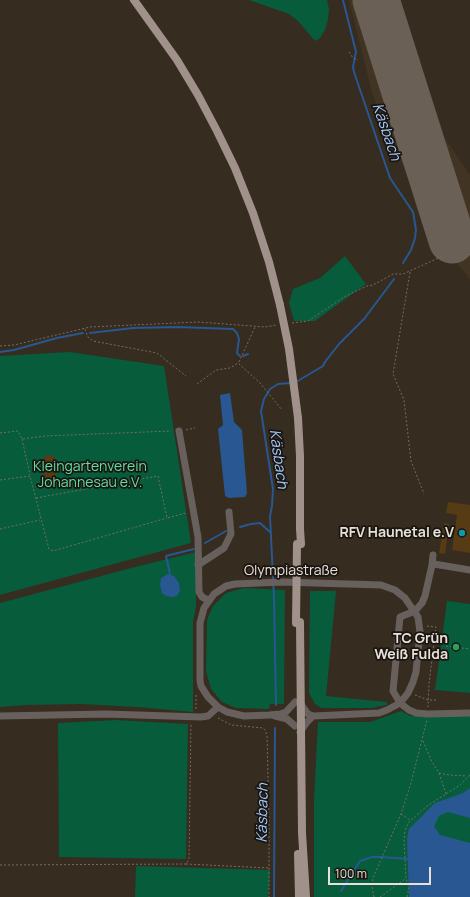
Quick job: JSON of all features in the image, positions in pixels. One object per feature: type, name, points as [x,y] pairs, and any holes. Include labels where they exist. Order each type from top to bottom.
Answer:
[{"type":"main road","points":[[134,0],[177,60],[217,131],[235,168],[253,213],[269,262],[280,305],[290,357],[298,418],[300,478],[297,703],[306,897]]},
{"type":"main road","points":[[298,729],[299,897]]},
{"type":"street","points":[[179,431],[198,537],[199,592],[202,597],[208,600],[200,623],[201,686],[208,697],[218,707],[227,712],[244,716],[269,716],[287,719],[298,729],[313,716]]},
{"type":"street","points":[[198,565],[224,548],[231,534],[229,512]]},
{"type":"street","points":[[433,554],[433,564],[422,603],[415,611],[400,617],[393,691],[400,703],[408,710],[416,713],[470,713]]},
{"type":"street","points":[[433,564],[470,570]]},
{"type":"street","name":"Olympiastraße","points":[[208,600],[226,586],[268,582],[381,585],[395,590],[405,598],[415,611],[418,617],[420,632],[416,672],[408,692],[400,703]]},
{"type":"street","points":[[269,716],[286,712],[297,703],[308,714],[313,716],[379,713],[400,703]]},
{"type":"street","points":[[0,716],[106,714],[193,717],[208,716],[218,707]]},
{"type":"path","points":[[349,52],[353,58],[358,60]]},
{"type":"path","points":[[287,324],[308,321],[344,297],[367,286],[373,285],[393,274],[403,274],[443,256]]},
{"type":"path","points":[[410,271],[393,374],[404,400],[411,461],[424,494]]},
{"type":"path","points":[[0,346],[14,345],[85,328],[198,322],[265,327],[279,325]]},
{"type":"path","points":[[197,384],[216,370],[230,368],[238,363],[256,326]]},
{"type":"path","points":[[85,328],[88,337],[93,341],[157,354],[186,376]]},
{"type":"path","points":[[238,363],[260,383],[282,410]]},
{"type":"path","points":[[22,439],[45,436],[117,432],[179,431],[195,428]]},
{"type":"path","points":[[0,433],[18,431],[22,439],[35,498],[49,549],[53,551],[194,511]]},
{"type":"path","points":[[0,480],[30,476]]},
{"type":"path","points":[[35,498],[158,476],[167,518]]},
{"type":"path","points":[[0,529],[41,520]]},
{"type":"path","points":[[426,626],[436,627],[428,700]]},
{"type":"path","points":[[446,646],[470,649]]},
{"type":"path","points":[[186,864],[189,859],[193,717],[196,688]]},
{"type":"path","points":[[414,694],[428,700],[436,700]]},
{"type":"path","points":[[212,714],[220,720],[232,725],[263,728],[267,735],[270,868],[269,897]]},
{"type":"path","points":[[374,897],[372,888],[373,878],[401,814],[426,729]]},
{"type":"path","points":[[423,740],[432,762],[439,772],[446,795]]},
{"type":"path","points":[[439,772],[449,776],[469,776]]},
{"type":"path","points":[[407,897],[409,887],[406,879],[404,840],[405,830],[411,820],[427,806],[460,785],[469,776]]},
{"type":"path","points":[[401,814],[411,820]]},
{"type":"path","points":[[0,865],[186,864],[270,868]]},
{"type":"path","points":[[380,897],[406,879]]},
{"type":"shaded area","points":[[349,0],[391,0],[428,117],[470,175],[470,280],[451,258],[436,249],[421,196],[387,135],[371,89]]},
{"type":"green space","points":[[249,0],[327,0],[329,9],[325,30],[320,38],[315,41],[298,21],[289,14]]},
{"type":"green space","points":[[345,256],[366,284],[315,321],[294,321],[289,303],[293,289],[320,278]]},
{"type":"green space","name":"Kleingartenverein Johannesau e.V.","points":[[70,352],[164,366],[191,543],[0,595],[0,356]]},
{"type":"green space","points":[[196,552],[196,607],[193,622],[193,712],[82,704],[0,707],[0,603]]},
{"type":"green space","points":[[244,588],[285,590],[284,704],[270,704],[269,709],[236,708],[222,702],[211,689],[206,671],[207,620],[213,606],[226,593]]},
{"type":"green space","points":[[310,591],[336,591],[326,696],[387,702],[387,705],[371,708],[321,708],[315,704],[309,693]]},
{"type":"green space","name":"TC Grün Weiß Fulda","points":[[447,601],[470,604],[470,693],[435,690]]},
{"type":"green space","points":[[401,711],[411,716],[470,714],[470,897],[314,897],[314,800],[318,722],[370,722]]},
{"type":"green space","points":[[116,720],[188,724],[186,859],[59,857],[58,723]]},
{"type":"green space","points":[[136,866],[270,870],[268,897],[135,897]]},
{"type":"water","points":[[230,393],[234,422],[242,430],[247,493],[245,497],[229,498],[225,496],[218,429],[223,425],[220,395]]},
{"type":"water","points":[[168,574],[174,576],[179,583],[180,591],[177,596],[166,596],[162,593],[160,585],[161,578]]},
{"type":"water","points":[[470,788],[470,818],[448,812],[439,816],[434,826],[440,835],[470,843],[470,897],[409,897],[407,839],[409,829],[435,803],[463,793]]},
{"type":"building","points":[[54,455],[57,484],[45,485],[43,472],[45,472],[44,456]]},
{"type":"building","name":"RFV Haunetal e.V","points":[[448,502],[470,505],[470,553],[452,550],[457,515],[446,513]]},
{"type":"building","points":[[444,523],[449,524],[445,554],[439,553]]},
{"type":"waterway","name":"Käsbach","points":[[343,0],[356,52],[353,67],[354,72],[390,178],[413,212],[416,230],[415,238],[411,250],[403,263]]},
{"type":"waterway","name":"Käsbach","points":[[296,382],[323,366],[339,344],[364,319],[394,279]]},
{"type":"waterway","points":[[90,333],[133,328],[177,327],[233,329],[237,333],[239,339],[237,353],[240,356]]},
{"type":"waterway","points":[[0,352],[83,333]]},
{"type":"waterway","points":[[243,356],[248,354]]},
{"type":"waterway","name":"Käsbach","points":[[276,705],[274,598],[270,516],[273,489],[261,411],[264,399],[270,389],[278,384],[291,383]]},
{"type":"waterway","points":[[240,527],[260,523],[270,532]]},
{"type":"waterway","points":[[205,543],[226,531]]},
{"type":"waterway","points":[[170,574],[166,556],[194,549]]},
{"type":"waterway","name":"Käsbach","points":[[274,897],[275,728]]},
{"type":"waterway","points":[[341,891],[360,861],[372,857],[408,859]]},
{"type":"runway","points":[[376,0],[452,240]]},
{"type":"place","name":"RFV Haunetal e.V","points":[[462,533]]},
{"type":"place","name":"TC Grün Weiß Fulda","points":[[456,647]]}]
